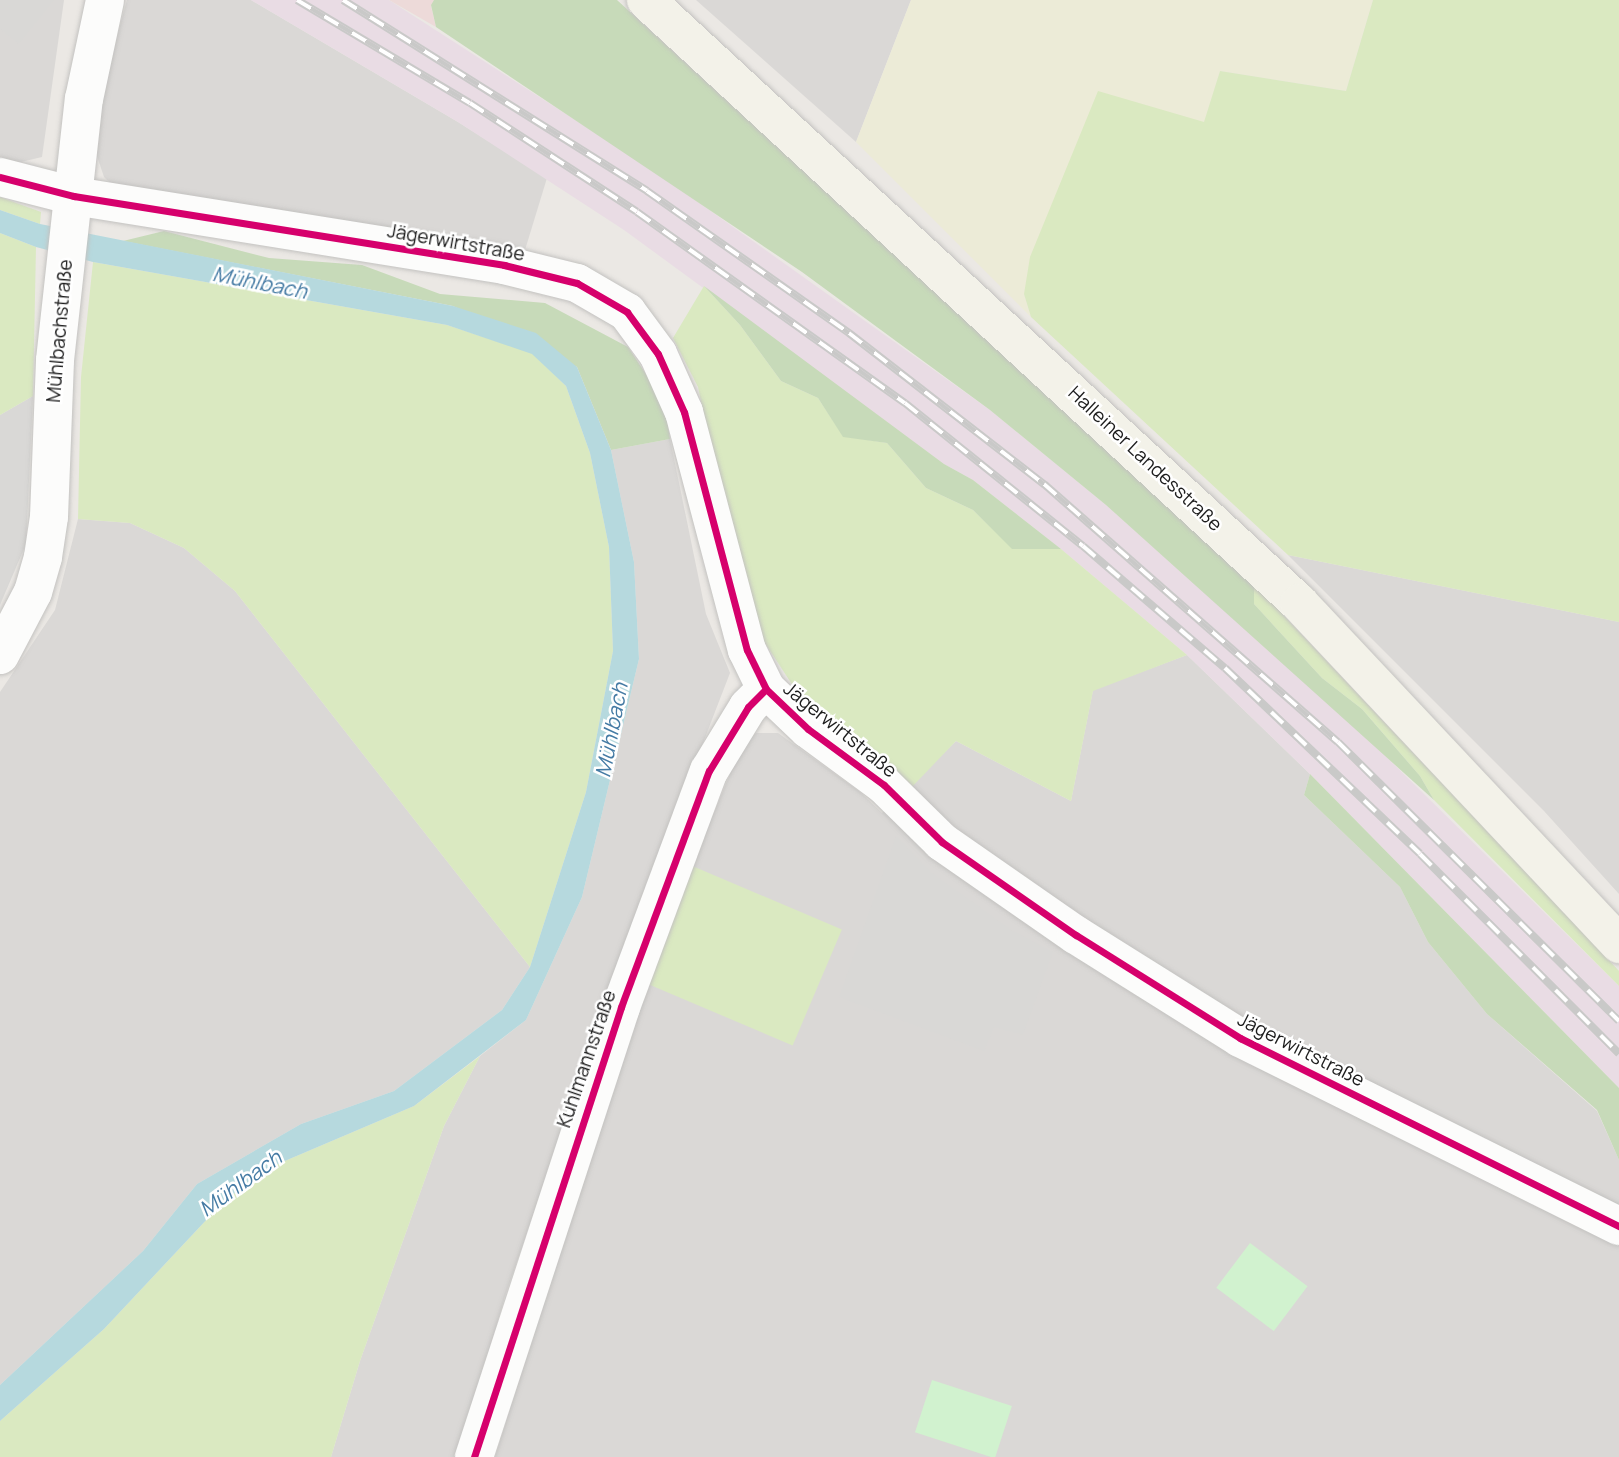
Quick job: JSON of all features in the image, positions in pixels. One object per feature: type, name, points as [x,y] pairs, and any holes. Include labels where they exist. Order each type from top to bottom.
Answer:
[{"type":"main road","name":"Halleiner Landesstraße","points":[[646,0],[1299,603],[1619,944]]},
{"type":"street","name":"Mühlbachstraße","points":[[0,655],[33,592],[43,557],[49,517],[55,360],[83,99],[105,0]]},
{"type":"street","name":"Jägerwirtstraße","points":[[0,177],[72,209],[504,265],[577,283],[626,312],[658,354],[684,412],[747,650],[766,689],[808,729],[884,785],[942,842],[1076,935],[1240,1038],[1619,1226]]},
{"type":"street","name":"Kuhlmannstraße","points":[[474,1457],[621,1007],[709,771],[748,707],[766,689]]},
{"type":"shaded area","points":[[0,0],[64,0],[42,157],[8,165],[0,161]]},
{"type":"shaded area","points":[[0,0],[54,0],[19,44],[0,29]]},
{"type":"shaded area","points":[[127,0],[251,0],[458,122],[547,178],[525,250],[503,255],[122,194],[104,177],[95,150],[96,113]]},
{"type":"shaded area","points":[[251,0],[389,0],[656,172],[990,410],[1106,505],[1356,727],[1619,986],[1619,1088],[1310,774],[1187,655],[1061,549],[973,480],[944,464],[624,230],[458,122]]},
{"type":"shaded area","points":[[389,0],[434,0],[431,6],[436,27]]},
{"type":"shaded area","points":[[696,0],[911,0],[856,142]]},
{"type":"shaded area","points":[[33,396],[26,544],[0,605],[0,415]]},
{"type":"shaded area","points":[[670,439],[706,614],[730,673],[638,911],[505,1296],[459,1457],[331,1457],[360,1361],[444,1126],[480,1056],[526,1020],[582,897],[639,659],[634,562],[611,450]]},
{"type":"shaded area","points":[[78,519],[130,523],[184,548],[235,591],[530,967],[502,1010],[394,1091],[301,1124],[197,1184],[143,1251],[0,1385],[0,692],[55,610]]},
{"type":"shaded area","points":[[1288,555],[1619,622],[1619,894],[1544,811]]},
{"type":"shaded area","points":[[1187,655],[1310,774],[1304,795],[1400,887],[1428,942],[1487,1014],[1597,1111],[1619,1160],[1619,1457],[495,1457],[644,982],[742,745],[756,733],[778,733],[860,792],[882,813],[956,741],[1071,801],[1093,690]]},
{"type":"shaded area","points":[[896,836],[932,873],[1013,931],[1053,952],[1023,1035],[994,1027],[984,1051],[839,997]]},
{"type":"green space","points":[[434,0],[617,0],[1254,584],[1254,604],[1322,678],[1362,709],[1420,776],[1434,800],[1106,505],[990,410],[802,272],[436,27],[431,5]]},
{"type":"green space","points":[[911,0],[1373,0],[1346,91],[1220,71],[1205,122],[1024,294],[1031,317],[856,142]]},
{"type":"green space","points":[[1373,0],[1619,0],[1619,622],[1288,555],[1031,317],[1024,294],[1030,257],[1098,91],[1204,122],[1220,71],[1346,91]]},
{"type":"green space","points":[[0,197],[41,212],[40,224],[0,210]]},
{"type":"green space","points":[[164,231],[269,258],[362,265],[440,294],[545,303],[628,347],[665,403],[670,439],[611,450],[577,367],[453,306],[123,241]]},
{"type":"green space","points":[[0,233],[36,247],[33,396],[0,415]]},
{"type":"green space","points":[[93,262],[447,325],[532,353],[566,386],[590,453],[609,547],[613,651],[586,792],[530,967],[235,591],[184,548],[130,523],[78,519],[81,377]]},
{"type":"green space","points":[[704,286],[740,325],[781,381],[818,398],[843,436],[887,443],[926,488],[973,510],[1012,548],[1061,549],[1187,655],[1093,691],[1071,801],[956,741],[910,789],[797,692],[746,614],[698,387],[673,338]]},
{"type":"green space","points":[[704,286],[944,464],[973,480],[1061,549],[1012,549],[973,510],[926,488],[887,443],[843,437],[818,398],[781,381],[740,325]]},
{"type":"green space","points":[[1254,584],[1619,971],[1619,986],[1434,800],[1420,776],[1362,709],[1322,678],[1254,604]]},
{"type":"green space","points":[[1310,774],[1619,1088],[1619,1160],[1597,1110],[1487,1014],[1428,942],[1400,887],[1304,795]]},
{"type":"green space","points":[[690,865],[842,929],[793,1045],[641,981]]},
{"type":"green space","points":[[480,1056],[444,1126],[360,1361],[331,1457],[0,1457],[0,1421],[104,1329],[225,1200],[273,1166],[414,1106]]},
{"type":"green space","points":[[1250,1243],[1308,1286],[1274,1331],[1216,1288]]},
{"type":"green space","points":[[932,1380],[1012,1406],[995,1457],[915,1432]]},
{"type":"water","name":"Mühlbach","points":[[0,210],[40,224],[453,306],[536,333],[577,367],[611,450],[634,562],[639,659],[582,897],[526,1020],[414,1106],[273,1166],[225,1200],[104,1329],[0,1421],[0,1385],[143,1251],[197,1184],[301,1124],[394,1091],[502,1010],[530,967],[586,792],[613,651],[609,547],[590,453],[566,386],[532,354],[447,325],[93,262],[36,247],[0,233]]},
{"type":"railway","points":[[297,0],[470,103],[637,212],[905,403],[1083,546],[1225,668],[1420,854],[1619,1054]]},
{"type":"railway","points":[[343,0],[647,191],[849,333],[1044,484],[1338,742],[1619,1021]]},
{"type":"cycle path","points":[[0,177],[74,196],[504,265],[577,283],[627,312],[658,354],[684,412],[747,650],[766,689],[808,729],[884,785],[942,842],[1076,935],[1240,1038],[1619,1226]]},
{"type":"cycle path","points":[[474,1457],[621,1007],[709,771],[748,707],[766,689]]}]
